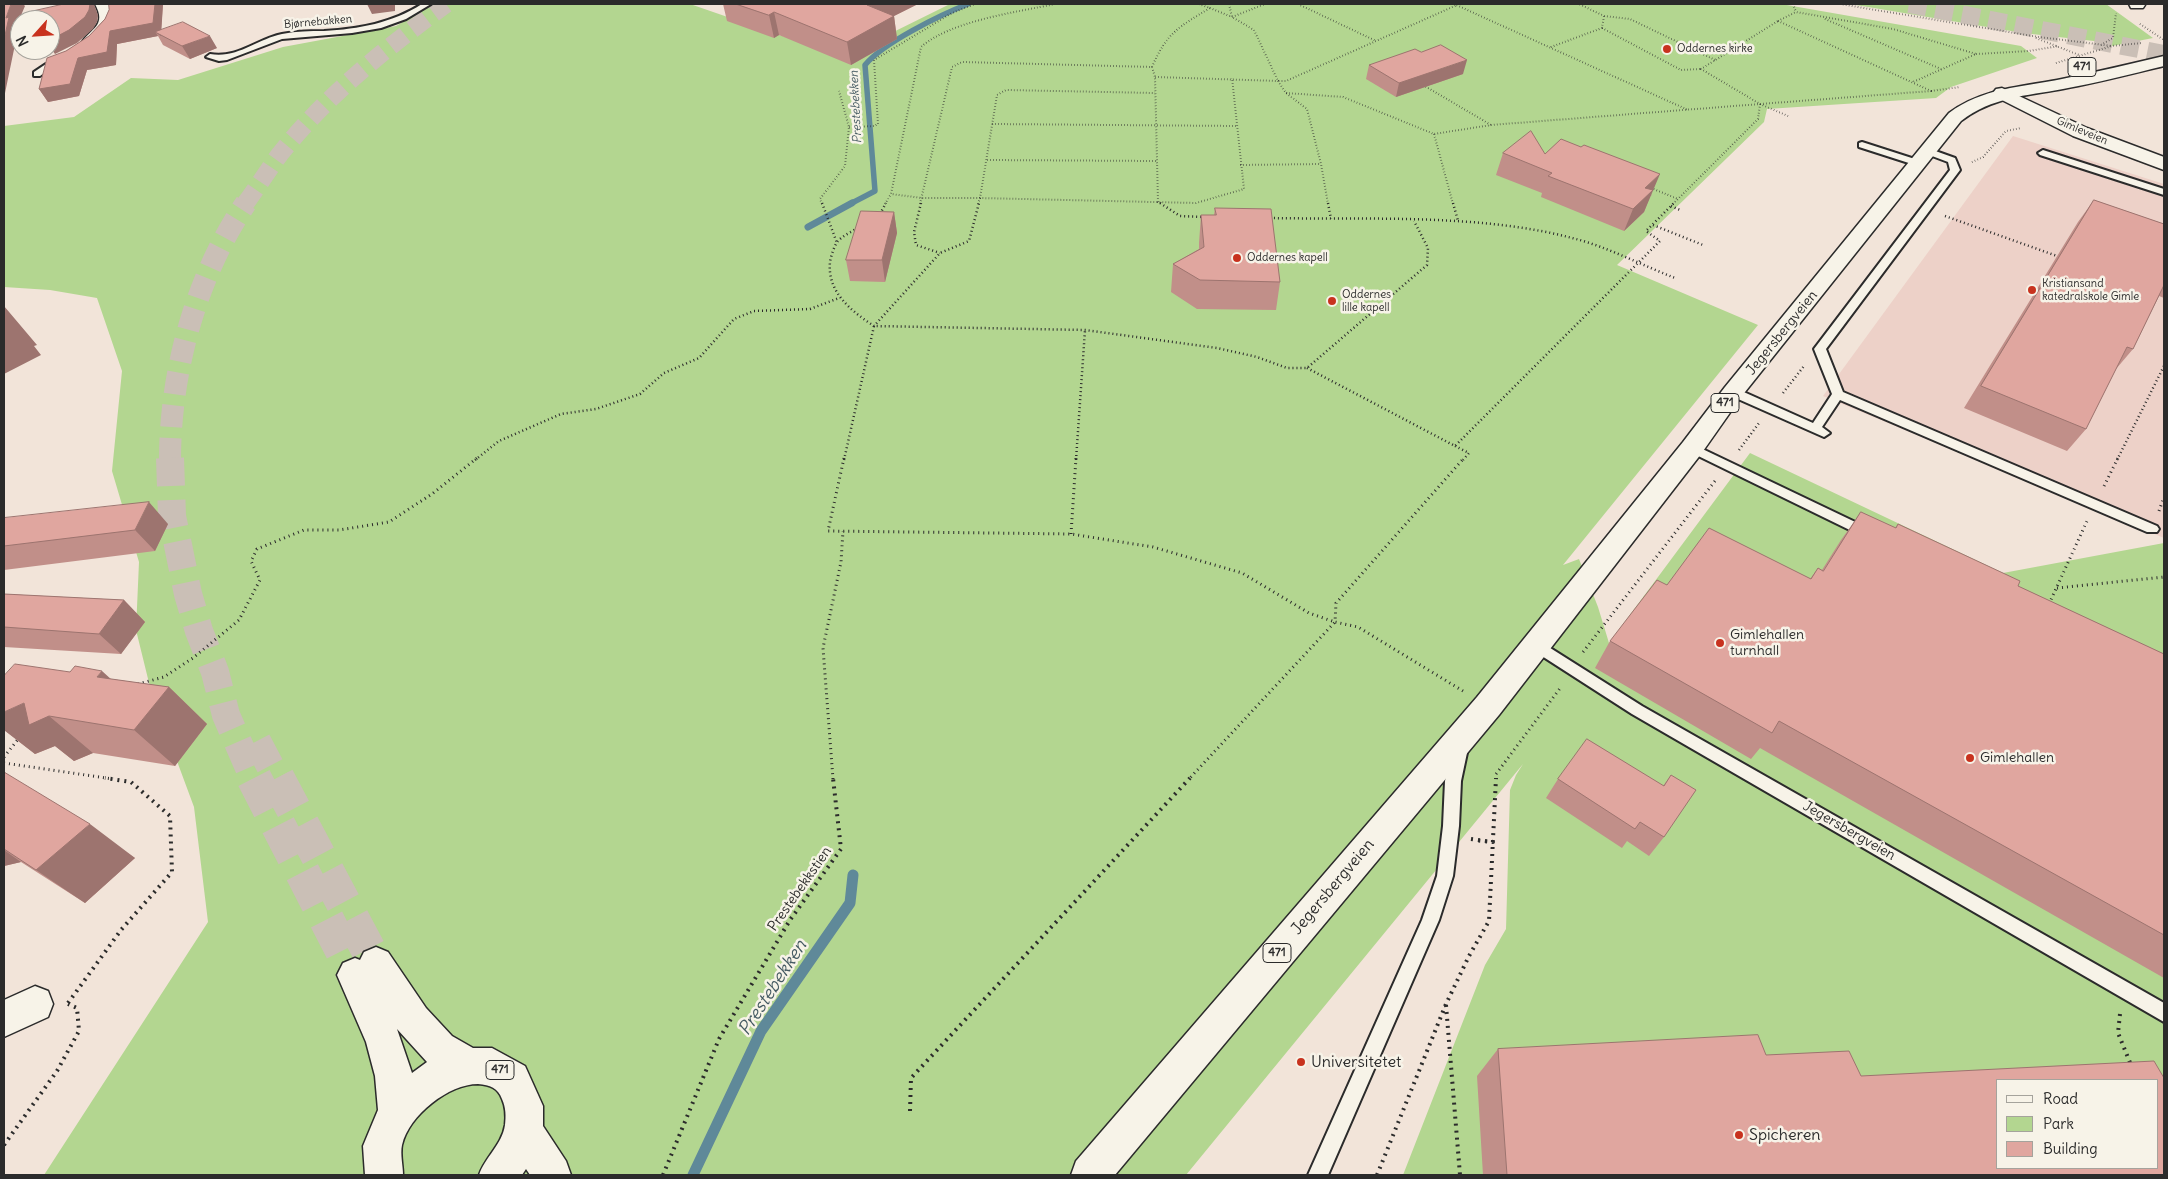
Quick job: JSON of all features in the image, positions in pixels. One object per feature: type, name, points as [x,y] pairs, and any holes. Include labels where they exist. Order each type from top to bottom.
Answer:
[{"type":"main road","points":[[55,64],[95,40],[104,30],[109,20],[108,13],[103,4]]},
{"type":"main road","name":"471","points":[[2002,93],[2039,77],[2157,44]]},
{"type":"main road","name":"471","points":[[2002,93],[2065,84],[2164,60]]},
{"type":"main road","name":"Jegersbergveien","points":[[1090,1175],[1488,706],[1692,448],[1733,392],[1954,117],[1966,107],[2002,93]]},
{"type":"main road","name":"Gimleveien","points":[[2002,93],[2080,132],[2164,164]]},
{"type":"main road","name":"471","points":[[397,1113],[397,1090],[366,970],[439,1049],[468,1065]]},
{"type":"main road","points":[[4,1019],[51,1004]]},
{"type":"main road","name":"471","points":[[382,1174],[381,1158],[384,1143],[397,1113],[411,1095],[429,1080],[448,1070],[468,1065],[486,1065],[501,1070],[513,1080],[521,1094],[524,1111],[523,1130],[514,1153],[498,1175]]},
{"type":"main road","points":[[523,1130],[548,1170]]},
{"type":"lane","name":"Bjørnebakken","points":[[210,57],[227,58],[239,55],[263,42],[291,34],[340,32],[395,22],[408,17],[427,4]]},
{"type":"lane","points":[[1862,145],[1922,157],[1952,160],[1955,170],[1820,350],[1838,394],[2152,530]]},
{"type":"lane","points":[[2043,152],[2164,192]]},
{"type":"lane","points":[[1733,392],[1820,431],[1838,394]]},
{"type":"lane","points":[[1692,448],[1883,540]]},
{"type":"lane","name":"Jegersbergveien","points":[[1536,645],[1637,710],[1882,849],[2123,991],[2164,1013]]},
{"type":"lane","points":[[1318,1175],[1430,920],[1445,876],[1451,826],[1453,781],[1464,732]]},
{"type":"path","points":[[849,127],[874,126],[878,124],[874,60],[952,13],[975,4]]},
{"type":"path","points":[[876,218],[882,212],[891,194],[921,47],[924,41],[945,31],[1055,4]]},
{"type":"path","points":[[1199,4],[1232,17],[1254,30],[1286,94],[1307,109],[1321,164],[1331,219]]},
{"type":"path","points":[[1229,4],[1232,17]]},
{"type":"path","points":[[1232,17],[1265,4]]},
{"type":"path","points":[[1298,4],[1377,41]]},
{"type":"path","points":[[1454,4],[1688,110]]},
{"type":"path","points":[[1579,4],[1604,16],[1630,19],[1715,60]]},
{"type":"path","points":[[1793,4],[1796,12]]},
{"type":"path","points":[[1840,4],[2101,45],[2157,44],[2164,41]]},
{"type":"path","points":[[1155,77],[1286,81],[1457,6]]},
{"type":"path","points":[[1158,202],[1155,77],[1152,67],[1160,45],[1172,31],[1210,8]]},
{"type":"path","points":[[2101,45],[2113,38],[2116,14],[2119,9]]},
{"type":"path","points":[[1701,70],[1778,21],[1796,12],[1893,29],[1976,54],[2029,51],[2059,46]]},
{"type":"path","points":[[1602,28],[1604,16]]},
{"type":"path","points":[[1820,16],[1942,69]]},
{"type":"path","points":[[1286,94],[1343,97],[1434,134],[1491,125],[1931,91],[1778,21]]},
{"type":"path","points":[[1551,47],[1602,28],[1681,70],[1701,70],[1760,104],[1788,116]]},
{"type":"path","points":[[2024,34],[2079,55],[2112,46]]},
{"type":"path","points":[[1913,82],[1976,54]]},
{"type":"path","points":[[940,253],[916,245],[914,232],[952,67],[962,62],[1152,67]]},
{"type":"path","points":[[891,194],[922,198],[1196,203],[1244,189],[1232,78]]},
{"type":"path","points":[[1421,84],[1491,125]]},
{"type":"path","points":[[1155,93],[1006,90],[997,95],[980,198],[969,242],[940,253],[874,326],[828,531],[1072,534],[1153,547],[1242,573],[1310,613],[1335,622],[1358,627],[1488,706]]},
{"type":"path","points":[[839,91],[849,127],[845,166],[820,199],[837,243],[830,267],[833,286],[839,298],[856,316],[874,326],[1085,330],[1217,348],[1256,357],[1287,368],[1307,368],[1470,453],[1336,603],[1335,622],[911,1078],[910,1111]]},
{"type":"path","points":[[1455,446],[1660,241],[1646,230],[1758,119],[1760,104]]},
{"type":"path","points":[[992,124],[1236,126]]},
{"type":"path","points":[[1955,170],[1983,157],[2006,131],[2027,128]]},
{"type":"path","points":[[1434,134],[1458,221]]},
{"type":"path","points":[[986,160],[1158,161]]},
{"type":"path","points":[[1240,165],[1321,164]]},
{"type":"path","points":[[1651,188],[1678,199]]},
{"type":"path","points":[[1158,202],[1180,216],[1208,217]]},
{"type":"path","points":[[1671,206],[1680,210]]},
{"type":"path","points":[[1926,209],[2057,256]]},
{"type":"path","points":[[1265,218],[1458,221],[1517,227],[1577,239],[1675,278]]},
{"type":"path","points":[[1307,368],[1428,265],[1428,248],[1414,221]]},
{"type":"path","points":[[837,243],[864,224]]},
{"type":"path","points":[[1653,224],[1703,245]]},
{"type":"path","points":[[130,686],[164,677],[193,658],[240,620],[260,580],[251,560],[257,549],[304,530],[340,530],[389,522],[432,494],[499,441],[561,414],[596,409],[640,394],[664,373],[699,358],[734,319],[754,312],[810,309],[839,298]]},
{"type":"path","points":[[1072,534],[1085,330]]},
{"type":"path","points":[[1377,1175],[1446,1004],[1469,956],[1489,921],[1496,774],[1558,693],[1572,667],[1770,409],[1820,350]]},
{"type":"path","points":[[2159,376],[2164,378]]},
{"type":"path","name":"Prestebekkstien","points":[[663,1175],[719,1039],[790,920],[841,849],[835,805],[823,648],[841,562],[843,531]]},
{"type":"path","points":[[2056,588],[2164,577]]},
{"type":"path","points":[[4,757],[20,736]]},
{"type":"path","points":[[4,762],[131,782],[170,816],[172,872],[121,930],[51,1004]]},
{"type":"path","points":[[2123,991],[2118,1034],[2133,1069]]},
{"type":"path","points":[[4,1145],[57,1071],[79,1031],[76,1008],[51,1004]]},
{"type":"path","points":[[1446,1004],[1460,1175]]},
{"type":"shaded area","name":"Kristiansand katedralskole Gimle","points":[[2013,136],[2164,184],[2164,538],[1823,396]]},
{"type":"green space","points":[[434,4],[690,4],[823,50],[861,48],[950,4],[1781,4],[2021,46],[2037,58],[1951,87],[1936,98],[1767,109],[1764,122],[1617,265],[1758,325],[1563,565],[1579,559],[1598,607],[1609,643],[1750,453],[2003,573],[2164,543],[2164,1175],[1403,1175],[1485,965],[1506,929],[1510,790],[1523,764],[1186,1175],[44,1175],[208,922],[194,807],[151,691],[136,630],[139,562],[112,471],[122,371],[97,298],[50,290],[4,287],[4,126],[74,117],[131,78],[178,80],[283,47],[396,26]]},
{"type":"green space","points":[[1850,4],[2106,4],[2153,38],[2112,46],[2094,41],[2023,33]]},
{"type":"building","points":[[4,4],[11,4],[6,18],[9,17],[4,40]]},
{"type":"building","points":[[64,4],[90,4],[85,17],[60,35],[60,10],[38,10]]},
{"type":"building","points":[[109,4],[155,4],[153,23],[110,31],[107,52],[78,58],[70,84],[39,89],[46,60],[60,60],[60,53],[89,36],[105,19],[109,10]]},
{"type":"building","points":[[736,4],[870,4],[867,5],[894,16],[847,42],[774,12],[769,15]]},
{"type":"building","points":[[183,22],[210,36],[182,46],[155,32]]},
{"type":"building","points":[[1441,45],[1467,60],[1399,83],[1369,65],[1415,49],[1421,52]]},
{"type":"building","points":[[1531,131],[1545,154],[1561,139],[1581,147],[1584,145],[1660,174],[1645,188],[1653,190],[1633,209],[1548,176],[1552,173],[1503,153]]},
{"type":"building","points":[[2094,200],[2164,224],[2164,285],[2133,349],[2127,347],[2086,429],[1981,386]]},
{"type":"building","points":[[1215,208],[1271,209],[1280,282],[1200,280],[1173,264],[1204,247],[1201,215],[1216,215]]},
{"type":"building","points":[[861,211],[894,212],[882,260],[846,260]]},
{"type":"building","points":[[149,502],[135,530],[4,546],[4,518]]},
{"type":"building","name":"Gimlehallen","points":[[1861,512],[1896,528],[1898,524],[2020,581],[2018,586],[2164,654],[2164,935],[1779,721],[1772,733],[1610,641],[1657,580],[1667,585],[1709,528],[1811,579],[1818,568],[1823,571]]},
{"type":"building","points":[[4,594],[124,600],[99,634],[4,627]]},
{"type":"building","points":[[15,664],[70,672],[75,666],[102,671],[97,677],[169,687],[134,730],[49,716],[29,725],[24,703],[4,712],[4,676]]},
{"type":"building","points":[[1587,739],[1664,786],[1671,775],[1696,790],[1664,837],[1640,822],[1635,829],[1558,779]]},
{"type":"building","points":[[4,772],[90,824],[36,870],[4,849]]},
{"type":"building","name":"Spicheren","points":[[1758,1035],[1766,1055],[1849,1051],[1861,1076],[2154,1061],[2164,1078],[2164,1175],[1507,1175],[1498,1049]]},
{"type":"waterway","name":"Prestebekken","points":[[850,204],[875,191],[865,65],[898,39],[928,22],[968,4]]},
{"type":"waterway","name":"Prestebekken","points":[[808,227],[852,203]]},
{"type":"waterway","name":"Prestebekken","points":[[693,1175],[761,1031],[850,903],[853,875]]},
{"type":"tunnel","points":[[245,204],[298,132],[337,92],[401,38],[446,4]]},
{"type":"tunnel","points":[[1909,4],[2164,54]]},
{"type":"tunnel","points":[[170,459],[175,393],[189,326],[213,262],[228,231],[246,203]]},
{"type":"tunnel","points":[[170,459],[172,516],[188,594],[199,631],[215,672],[226,715],[254,779]]},
{"type":"tunnel","points":[[257,741],[277,779]]},
{"type":"tunnel","points":[[254,778],[355,975]]},
{"type":"tunnel","points":[[277,778],[376,964]]},
{"type":"place","name":"Oddernes kirke","points":[[1667,49]]},
{"type":"place","name":"Oddernes kapell","points":[[1237,258]]},
{"type":"place","name":"Kristiansand katedralskole Gimle","points":[[2032,290]]},
{"type":"place","name":"Oddernes lille kapell","points":[[1332,301]]},
{"type":"place","name":"Gimlehallen turnhall","points":[[1720,643]]},
{"type":"place","name":"Gimlehallen","points":[[1970,758]]},
{"type":"place","name":"Universitetet","points":[[1301,1062]]},
{"type":"place","name":"Spicheren","points":[[1739,1135]]}]
